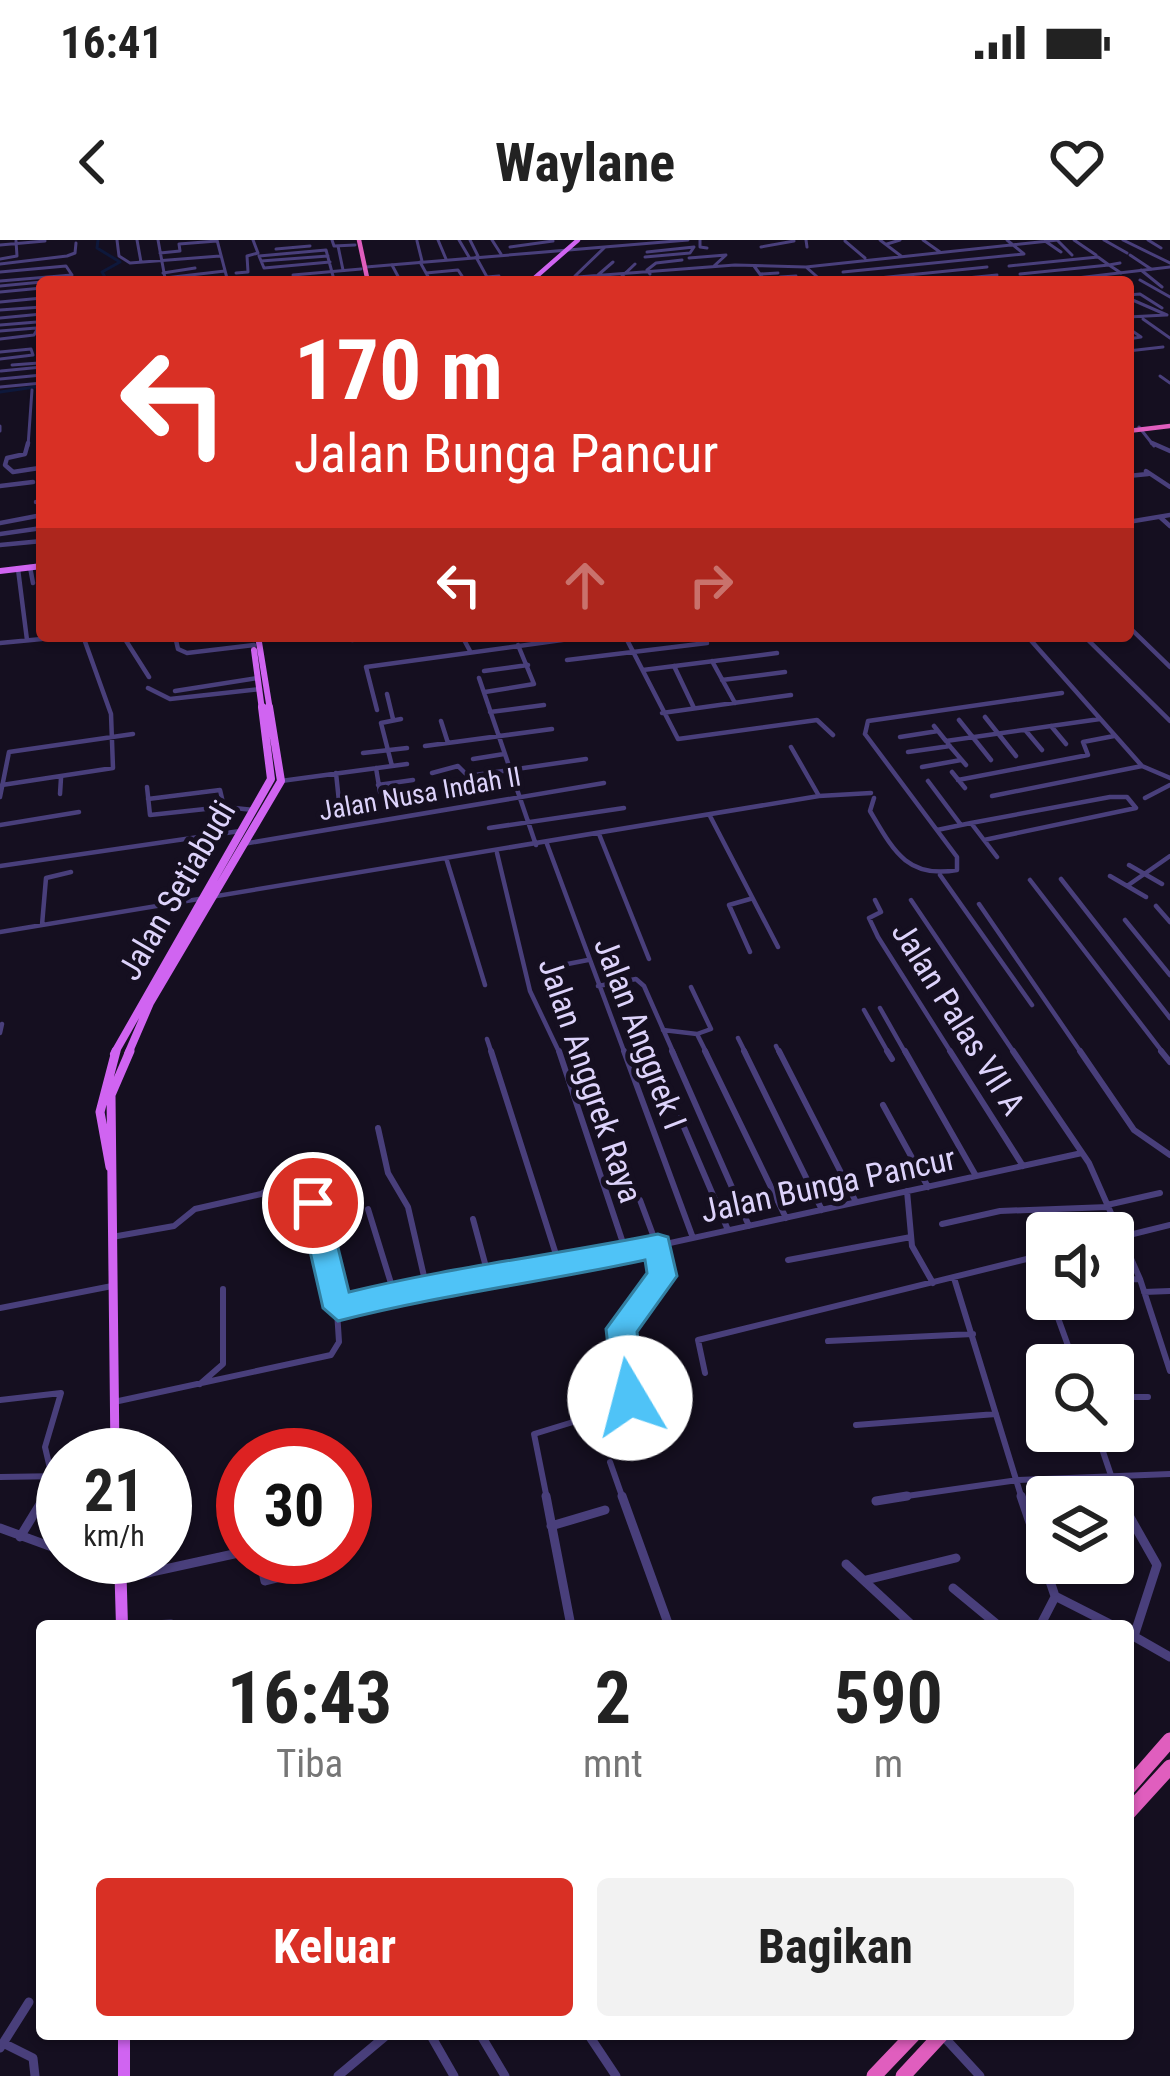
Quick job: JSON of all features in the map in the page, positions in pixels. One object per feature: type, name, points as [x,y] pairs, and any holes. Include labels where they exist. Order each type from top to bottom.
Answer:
[{"type":"highway","points":[[356,242],[364,276]]},
{"type":"highway","points":[[1134,429],[1170,425]]},
{"type":"highway","points":[[1134,1781],[1170,1740]]},
{"type":"highway","points":[[1134,1807],[1170,1767]]},
{"type":"highway","points":[[874,2076],[908,2040]]},
{"type":"highway","points":[[903,2076],[936,2040]]},
{"type":"main road","points":[[540,276],[580,240]]},
{"type":"main road","points":[[0,569],[36,565]]},
{"type":"main road","points":[[0,569],[36,566]]},
{"type":"main road","name":"Jalan Setiabudi","points":[[206,898],[273,771],[255,642]]},
{"type":"main road","points":[[256,642],[281,781]]},
{"type":"main road","name":"Jalan Setiabudi","points":[[114,1428],[110,1167],[104,1156],[101,1099],[112,1057],[281,781]]},
{"type":"main road","points":[[121,1584],[122,1620]]},
{"type":"main road","points":[[124,2040],[124,2076]]},
{"type":"street","points":[[116,240],[119,256],[130,263],[150,261],[160,251],[179,245],[217,240],[225,276]]},
{"type":"street","points":[[137,240],[142,263]]},
{"type":"street","points":[[236,273],[248,272],[247,256],[258,253],[253,240]]},
{"type":"street","points":[[271,240],[277,251]]},
{"type":"street","points":[[289,240],[292,247]]},
{"type":"street","points":[[332,240],[343,270]]},
{"type":"street","points":[[438,240],[446,260]]},
{"type":"street","points":[[459,240],[486,276]]},
{"type":"street","points":[[470,240],[474,257]]},
{"type":"street","points":[[491,240],[501,254]]},
{"type":"street","points":[[506,240],[514,253]]},
{"type":"street","points":[[293,274],[333,275],[421,261],[688,240]]},
{"type":"street","points":[[806,240],[807,247]]},
{"type":"street","points":[[883,241],[900,240]]},
{"type":"street","points":[[956,240],[970,249]]},
{"type":"street","points":[[983,240],[1023,276]]},
{"type":"street","points":[[991,240],[995,250]]},
{"type":"street","points":[[634,276],[712,268],[806,267],[980,248],[1023,254],[1007,240]]},
{"type":"street","points":[[846,276],[843,272],[978,260],[1014,244],[1058,240],[1072,255]]},
{"type":"street","points":[[1074,240],[1121,273]]},
{"type":"street","points":[[1104,240],[1151,269]]},
{"type":"street","points":[[1148,240],[1161,249],[1151,252]]},
{"type":"street","points":[[0,244],[40,241]]},
{"type":"street","points":[[196,241],[201,257]]},
{"type":"street","points":[[417,241],[428,276]]},
{"type":"street","points":[[761,247],[794,241]]},
{"type":"street","points":[[845,241],[873,266]]},
{"type":"street","points":[[883,241],[901,256]]},
{"type":"street","points":[[1047,241],[1061,253]]},
{"type":"street","points":[[1125,241],[1138,241]]},
{"type":"street","points":[[1125,241],[1151,252],[1169,267]]},
{"type":"street","points":[[0,261],[17,256],[16,242]]},
{"type":"street","points":[[338,246],[356,242]]},
{"type":"street","points":[[510,247],[553,242]]},
{"type":"street","points":[[922,242],[940,252]]},
{"type":"street","points":[[922,242],[932,253]]},
{"type":"street","points":[[972,242],[980,248]]},
{"type":"street","points":[[0,261],[66,257],[74,253],[76,243]]},
{"type":"street","points":[[652,244],[648,258],[690,253],[697,243],[706,248]]},
{"type":"street","points":[[328,261],[264,268],[260,256],[292,247],[311,248],[328,261],[333,275]]},
{"type":"street","points":[[1102,248],[1116,247]]},
{"type":"street","points":[[277,251],[311,248]]},
{"type":"street","points":[[576,276],[604,248]]},
{"type":"street","points":[[160,251],[219,255]]},
{"type":"street","points":[[160,251],[166,276]]},
{"type":"street","points":[[404,253],[407,263]]},
{"type":"street","points":[[1020,274],[1121,264],[1109,254],[1127,253]]},
{"type":"street","points":[[650,274],[647,270],[656,263],[725,256],[712,268]]},
{"type":"street","points":[[1009,266],[1098,257]]},
{"type":"street","points":[[978,260],[998,275]]},
{"type":"street","points":[[261,262],[328,261]]},
{"type":"street","points":[[597,276],[613,262]]},
{"type":"street","points":[[618,276],[635,264]]},
{"type":"street","points":[[666,273],[669,264]]},
{"type":"street","points":[[392,265],[398,276]]},
{"type":"street","points":[[832,268],[880,265]]},
{"type":"street","points":[[1,279],[66,266],[71,276]]},
{"type":"street","points":[[754,266],[760,274],[778,274]]},
{"type":"street","points":[[806,267],[816,276]]},
{"type":"street","points":[[899,276],[987,267]]},
{"type":"street","points":[[1095,276],[1169,267]]},
{"type":"street","points":[[163,273],[195,268]]},
{"type":"street","points":[[426,273],[459,270],[462,276]]},
{"type":"street","points":[[1141,270],[1166,286],[1153,289]]},
{"type":"street","points":[[189,276],[223,271]]},
{"type":"street","points":[[1,279],[35,272]]},
{"type":"street","points":[[988,276],[998,275]]},
{"type":"street","points":[[1,279],[36,279]]},
{"type":"street","points":[[1,279],[36,283]]},
{"type":"street","points":[[1,279],[16,290],[36,285]]},
{"type":"street","points":[[1141,280],[1170,297]]},
{"type":"street","points":[[15,309],[16,290]]},
{"type":"street","points":[[1134,295],[1163,308],[1159,309]]},
{"type":"street","points":[[0,302],[36,298]]},
{"type":"street","points":[[1134,301],[1144,309],[1169,315]]},
{"type":"street","points":[[0,310],[36,307]]},
{"type":"street","points":[[1134,316],[1169,315]]},
{"type":"street","points":[[1140,316],[1170,338]]},
{"type":"street","points":[[0,325],[36,321]]},
{"type":"street","points":[[0,325],[36,321]]},
{"type":"street","points":[[0,339],[32,336],[36,327]]},
{"type":"street","points":[[1134,349],[1163,347]]},
{"type":"street","points":[[0,352],[31,349],[36,359]]},
{"type":"street","points":[[0,359],[33,355]]},
{"type":"street","points":[[12,365],[36,363]]},
{"type":"street","points":[[1,371],[36,368]]},
{"type":"street","points":[[0,379],[36,376]]},
{"type":"street","points":[[1160,376],[1170,383]]},
{"type":"street","points":[[0,387],[36,383]]},
{"type":"street","points":[[32,390],[25,410],[25,454],[7,458],[3,465],[12,472],[36,468]]},
{"type":"street","points":[[1140,428],[1158,450],[1170,451]]},
{"type":"street","points":[[1134,475],[1148,472],[1170,488]]},
{"type":"street","points":[[0,486],[33,482]]},
{"type":"street","points":[[0,523],[9,510]]},
{"type":"street","points":[[1134,520],[1170,514]]},
{"type":"street","points":[[0,523],[36,516]]},
{"type":"street","points":[[1160,518],[1170,526]]},
{"type":"street","points":[[0,533],[36,529]]},
{"type":"street","points":[[0,545],[36,542]]},
{"type":"street","points":[[30,567],[33,583]]},
{"type":"street","points":[[19,568],[27,640]]},
{"type":"street","points":[[1134,632],[1170,667]]},
{"type":"street","points":[[0,643],[36,639]]},
{"type":"street","points":[[2,785],[110,772],[114,737],[85,642]]},
{"type":"street","points":[[127,642],[149,677]]},
{"type":"street","points":[[176,642],[178,649],[188,653],[241,642]]},
{"type":"street","points":[[465,642],[470,651]]},
{"type":"street","points":[[501,642],[503,647]]},
{"type":"street","points":[[377,710],[366,667],[526,642]]},
{"type":"street","points":[[628,642],[680,740],[817,720],[833,735]]},
{"type":"street","points":[[1031,642],[1068,692],[1100,718],[1142,766],[1170,781],[1145,798]]},
{"type":"street","points":[[1090,642],[1170,721]]},
{"type":"street","points":[[567,660],[706,643]]},
{"type":"street","points":[[485,692],[534,684],[518,645]]},
{"type":"street","points":[[388,650],[392,662]]},
{"type":"street","points":[[642,670],[777,653]]},
{"type":"street","points":[[712,662],[735,703]]},
{"type":"street","points":[[484,671],[528,665]]},
{"type":"street","points":[[674,666],[694,708]]},
{"type":"street","points":[[722,680],[784,672]]},
{"type":"street","points":[[175,691],[258,678]]},
{"type":"street","points":[[479,678],[536,846]]},
{"type":"street","points":[[148,688],[170,699],[260,689]]},
{"type":"street","points":[[0,932],[852,791],[872,796],[870,811],[908,869],[940,874],[959,865],[865,734],[877,720],[1068,692]]},
{"type":"street","points":[[387,694],[397,719],[381,723],[392,766]]},
{"type":"street","points":[[662,713],[791,695]]},
{"type":"street","points":[[490,712],[544,705]]},
{"type":"street","points":[[985,717],[1016,756]]},
{"type":"street","points":[[908,752],[972,736],[1100,718]]},
{"type":"street","points":[[959,720],[992,760]]},
{"type":"street","points":[[441,721],[448,743]]},
{"type":"street","points":[[1051,726],[1066,744]]},
{"type":"street","points":[[901,737],[936,728],[964,763],[922,767]]},
{"type":"street","points":[[1024,728],[1042,750]]},
{"type":"street","points":[[425,746],[552,729]]},
{"type":"street","points":[[0,797],[8,752],[133,734]]},
{"type":"street","points":[[958,780],[1088,755],[1091,752],[1084,741],[1115,736]]},
{"type":"street","points":[[791,747],[819,796]]},
{"type":"street","points":[[363,753],[407,748]]},
{"type":"street","points":[[473,759],[503,754]]},
{"type":"street","points":[[432,772],[455,766],[468,776],[586,758]]},
{"type":"street","points":[[281,781],[407,764]]},
{"type":"street","points":[[992,796],[1142,766]]},
{"type":"street","points":[[376,768],[379,788],[413,780]]},
{"type":"street","points":[[952,772],[964,788]]},
{"type":"street","points":[[336,773],[340,811]]},
{"type":"street","points":[[61,778],[61,794]]},
{"type":"street","points":[[928,782],[962,825]]},
{"type":"street","name":"Jalan Nusa Indah II","points":[[242,844],[604,783]]},
{"type":"street","points":[[147,787],[150,814],[224,807],[254,810]]},
{"type":"street","points":[[148,799],[220,790],[224,807]]},
{"type":"street","points":[[937,830],[1122,796],[1136,806],[984,840]]},
{"type":"street","points":[[489,828],[624,808]]},
{"type":"street","points":[[1045,809],[1060,826]]},
{"type":"street","points":[[0,825],[79,812]]},
{"type":"street","points":[[710,816],[778,947]]},
{"type":"street","points":[[971,823],[997,857]]},
{"type":"street","points":[[0,866],[241,830]]},
{"type":"street","points":[[599,834],[649,959]]},
{"type":"street","name":"Jalan Anggrek I","points":[[547,844],[693,1238]]},
{"type":"street","name":"Jalan Anggrek Raya","points":[[496,853],[530,991],[557,1045],[626,1252]]},
{"type":"street","points":[[1126,886],[1170,856]]},
{"type":"street","points":[[447,861],[485,985]]},
{"type":"street","points":[[1129,865],[1162,884]]},
{"type":"street","points":[[42,925],[46,878],[71,872]]},
{"type":"street","points":[[940,874],[1032,1005]]},
{"type":"street","points":[[1110,876],[1146,898]]},
{"type":"street","points":[[1061,879],[1170,1018]]},
{"type":"street","points":[[1030,880],[1170,1062]]},
{"type":"street","points":[[750,952],[729,905],[753,898]]},
{"type":"street","name":"Jalan Palas VII A","points":[[875,900],[881,913],[869,918],[878,937],[1023,1166]]},
{"type":"street","points":[[911,900],[1082,1154],[1109,1212]]},
{"type":"street","points":[[979,904],[1137,1134],[1160,1143],[1170,1155]]},
{"type":"street","points":[[1156,906],[1170,922]]},
{"type":"street","points":[[1125,920],[1170,975]]},
{"type":"street","points":[[547,968],[588,960]]},
{"type":"street","points":[[598,986],[638,979],[748,1226]]},
{"type":"street","points":[[663,1030],[698,1034],[711,1026],[691,986]]},
{"type":"street","points":[[880,1008],[976,1176]]},
{"type":"street","points":[[864,1010],[892,1059]]},
{"type":"street","points":[[878,1034],[893,1031]]},
{"type":"street","points":[[698,1034],[786,1218]]},
{"type":"street","points":[[738,1038],[822,1210]]},
{"type":"street","points":[[487,1039],[560,1268]]},
{"type":"street","points":[[776,1046],[856,1202]]},
{"type":"street","points":[[883,1105],[928,1187]]},
{"type":"street","points":[[680,1118],[728,1230]]},
{"type":"street","points":[[377,1128],[388,1173],[408,1207],[426,1286]]},
{"type":"street","name":"Jalan Bunga Pancur","points":[[338,1308],[426,1286],[560,1268],[1082,1154]]},
{"type":"street","points":[[111,1238],[174,1226],[195,1209],[261,1193],[281,1182],[291,1166]]},
{"type":"street","points":[[907,1191],[910,1237],[933,1283]]},
{"type":"street","points":[[942,1224],[1000,1211],[1107,1206],[1160,1193]]},
{"type":"street","points":[[570,1620],[534,1434],[622,1407],[630,1398],[621,1329],[662,1276],[658,1246],[640,1200]]},
{"type":"street","points":[[114,1402],[334,1353],[338,1308],[313,1203]]},
{"type":"street","points":[[368,1209],[394,1293]]},
{"type":"street","points":[[472,1220],[489,1278]]},
{"type":"street","points":[[1134,1234],[1170,1225]]},
{"type":"street","points":[[788,1260],[910,1237]]},
{"type":"street","points":[[705,1373],[694,1346],[698,1340],[1026,1259]]},
{"type":"street","points":[[1134,1269],[1167,1351],[1170,1371]]},
{"type":"street","points":[[954,1278],[1040,1564],[1055,1596],[1102,1620]]},
{"type":"street","points":[[1134,1279],[1140,1279]]},
{"type":"street","points":[[0,1308],[112,1286]]},
{"type":"street","points":[[197,1386],[223,1364],[223,1289]]},
{"type":"street","points":[[1144,1292],[1170,1291]]},
{"type":"street","points":[[829,1341],[973,1334]]},
{"type":"street","points":[[0,1400],[61,1393],[51,1428]]},
{"type":"street","points":[[1134,1397],[1148,1397]]},
{"type":"street","points":[[856,1425],[997,1414]]},
{"type":"street","points":[[595,1417],[667,1620]]},
{"type":"street","points":[[1102,1452],[1157,1565],[1134,1626]]},
{"type":"street","points":[[876,1501],[1018,1480],[1170,1474]]},
{"type":"street","points":[[0,1477],[36,1476]]},
{"type":"street","points":[[551,1526],[604,1510]]},
{"type":"street","points":[[20,1537],[36,1511]]},
{"type":"street","points":[[0,1528],[36,1543]]},
{"type":"street","points":[[866,1580],[956,1558]]},
{"type":"street","points":[[846,1564],[907,1620]]},
{"type":"street","points":[[953,1588],[992,1620]]},
{"type":"street","points":[[1043,1620],[1055,1596]]},
{"type":"street","points":[[1134,1636],[1170,1657]]},
{"type":"street","points":[[29,2002],[2,2045],[33,2058],[35,2076]]},
{"type":"street","points":[[338,2076],[381,2040]]},
{"type":"street","points":[[433,2040],[454,2076]]},
{"type":"street","points":[[484,2040],[505,2076]]},
{"type":"street","points":[[592,2040],[616,2076]]},
{"type":"street","points":[[947,2040],[980,2076]]},
{"type":"waterway","points":[[98,240],[97,248],[120,262],[102,272],[104,276]]},
{"type":"waterway","points":[[0,392],[36,387]]},
{"type":"route","points":[[313,1203],[338,1308],[426,1286],[520,1275],[658,1246],[665,1268],[662,1276],[621,1329],[630,1398]]}]
